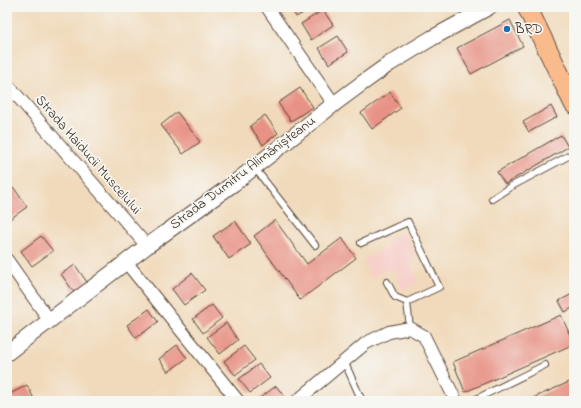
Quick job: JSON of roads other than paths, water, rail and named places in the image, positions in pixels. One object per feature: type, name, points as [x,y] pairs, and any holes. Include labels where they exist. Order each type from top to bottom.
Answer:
[{"type":"highway","points":[[528,10],[574,104]]},
{"type":"street","points":[[267,7],[334,104]]},
{"type":"street","name":"Strada Dumitru Alimănișteanu","points":[[7,353],[147,246],[254,167],[334,104],[389,64],[432,38],[489,7]]},
{"type":"street","name":"Strada Haiducii Muscelului","points":[[7,84],[147,246]]},
{"type":"street","points":[[7,260],[50,321]]},
{"type":"street","points":[[126,262],[238,401]]},
{"type":"street","points":[[297,401],[366,343],[389,332],[410,328],[424,336],[456,401]]},
{"type":"lane","points":[[492,199],[510,187],[574,153]]},
{"type":"lane","points":[[254,167],[315,245]]},
{"type":"lane","points":[[361,243],[408,222],[438,287],[407,302],[395,297],[387,282]]},
{"type":"lane","points":[[407,302],[410,328]]},
{"type":"lane","points":[[344,361],[362,401]]},
{"type":"lane","points":[[472,401],[545,365]]},
{"type":"place","name":"BRD","points":[[507,29]]}]
